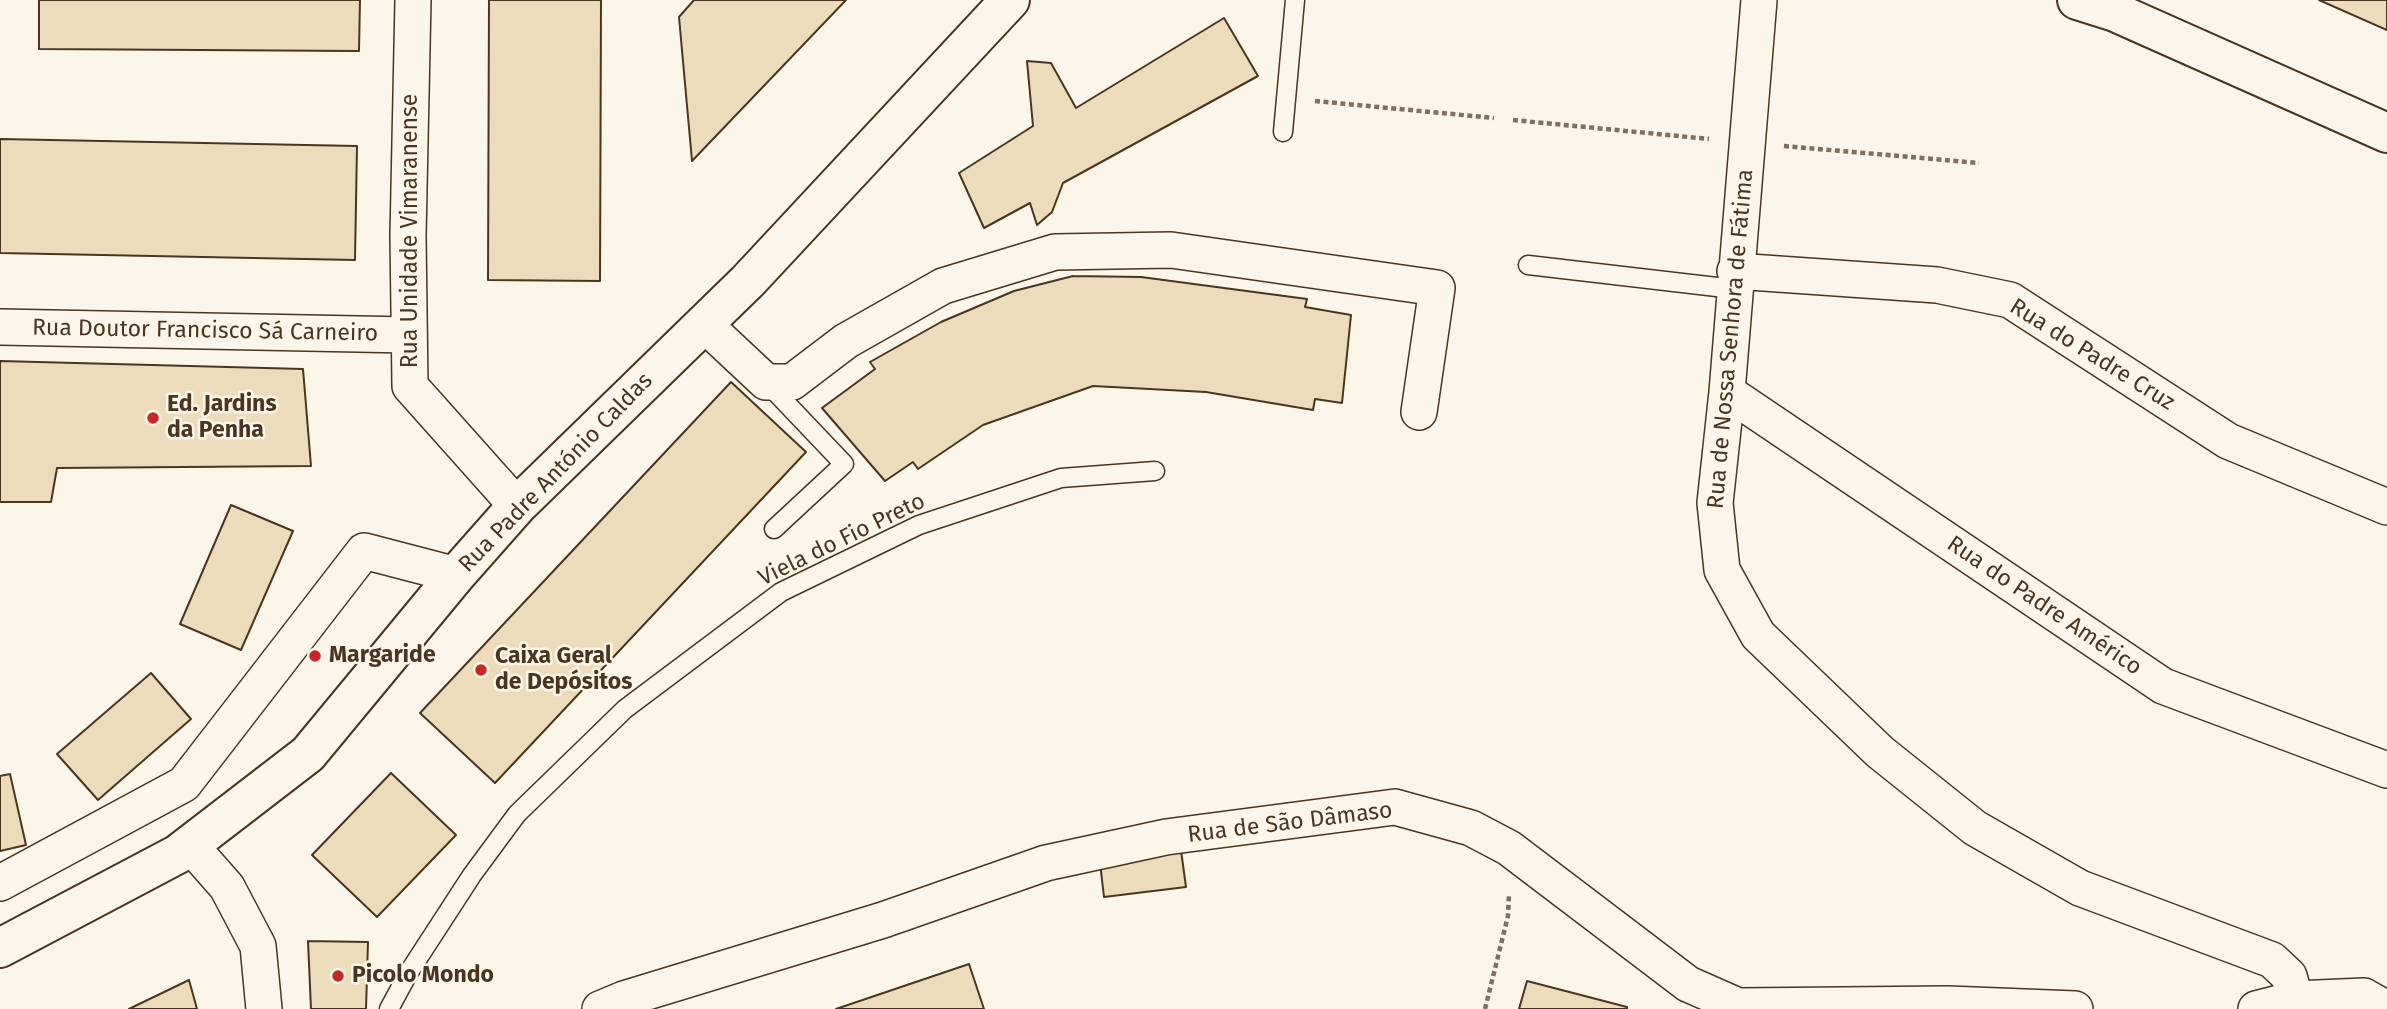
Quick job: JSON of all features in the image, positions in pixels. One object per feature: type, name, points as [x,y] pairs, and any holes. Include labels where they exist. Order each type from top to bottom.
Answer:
[{"type":"main road","name":"Rua Padre António Caldas","points":[[0,948],[167,861],[309,754],[456,575],[517,506],[748,281],[1010,0]]},
{"type":"main road","points":[[2077,0],[2115,12],[2387,133]]},
{"type":"street","name":"Rua Unidade Vimaranense","points":[[413,0],[408,236],[410,386],[517,506]]},
{"type":"street","name":"Rua de Nossa Senhora de Fátima","points":[[1759,0],[1727,391],[1715,503],[1723,570],[1758,635],[1880,752],[1975,828],[2080,888],[2272,960],[2289,976],[2296,1004]]},
{"type":"street","points":[[704,324],[766,382],[792,382],[846,341],[943,286],[1055,251],[1171,250],[1437,288],[1419,412]]},
{"type":"street","name":"Rua do Padre Cruz","points":[[1735,280],[1937,285],[2010,300],[2228,441],[2387,507]]},
{"type":"street","name":"Rua Doutor Francisco Sá Carneiro","points":[[0,327],[410,335]]},
{"type":"street","name":"Rua do Padre Américo","points":[[1727,391],[2163,686],[2387,770]]},
{"type":"street","points":[[0,883],[184,784],[363,551],[456,575]]},
{"type":"street","name":"Rua de São Dâmaso","points":[[600,1009],[624,999],[883,920],[1046,863],[1166,837],[1395,807],[1471,828],[1509,848],[1688,984],[1737,1008],[1948,1004],[2075,1009]]},
{"type":"street","points":[[190,845],[228,887],[258,946],[264,1009]]},
{"type":"street","points":[[2256,1009],[2364,996],[2387,1009]]},
{"type":"lane","points":[[1283,132],[1295,0]]},
{"type":"lane","points":[[1528,265],[1735,280]]},
{"type":"lane","points":[[766,382],[844,464],[774,529]]},
{"type":"lane","name":"Viela do Fio Preto","points":[[389,1009],[472,874],[517,814],[625,709],[781,592],[919,525],[1061,478],[1155,471]]},
{"type":"path","points":[[1286,99],[1494,118]]},
{"type":"path","points":[[1513,120],[1979,163]]},
{"type":"path","points":[[1485,1009],[1508,916],[1509,848]]},
{"type":"building","points":[[39,0],[360,0],[359,51],[39,49]]},
{"type":"building","points":[[489,0],[601,0],[600,281],[488,280]]},
{"type":"building","points":[[694,0],[846,0],[692,161],[679,17]]},
{"type":"building","points":[[2319,0],[2387,0],[2387,30]]},
{"type":"building","points":[[1224,18],[1258,76],[1063,183],[1052,212],[1037,225],[1030,203],[984,228],[959,173],[1033,126],[1027,61],[1051,63],[1076,108]]},
{"type":"building","points":[[0,139],[357,146],[355,260],[0,253]]},
{"type":"building","points":[[1073,276],[1141,277],[1307,299],[1305,307],[1351,315],[1342,403],[1315,399],[1313,410],[1206,392],[1093,386],[983,425],[918,469],[913,462],[885,481],[822,408],[875,369],[870,362],[941,322],[1014,291]]},
{"type":"building","name":"Ed. Jardins da Penha","points":[[0,361],[303,369],[311,466],[57,468],[51,502],[0,502]]},
{"type":"building","points":[[731,382],[806,452],[495,783],[420,713]]},
{"type":"building","points":[[231,505],[293,531],[241,650],[180,624]]},
{"type":"building","points":[[151,673],[191,719],[98,800],[57,754]]},
{"type":"building","points":[[391,773],[456,835],[377,917],[312,855]]},
{"type":"building","points":[[10,774],[26,845],[0,851],[0,776]]},
{"type":"building","points":[[1180,843],[1186,887],[1104,897],[1099,854]]},
{"type":"building","name":"Picolo Mondo","points":[[308,941],[368,942],[366,1009],[311,1009]]},
{"type":"building","points":[[969,964],[984,1009],[836,1009]]},
{"type":"building","points":[[189,980],[197,1009],[129,1009]]},
{"type":"building","points":[[1527,981],[1627,1007],[1627,1009],[1519,1009]]},
{"type":"place","name":"Ed. Jardins da Penha","points":[[153,418]]},
{"type":"place","name":"Margaride","points":[[315,656]]},
{"type":"place","name":"Caixa Geral de Depósitos","points":[[481,670]]},
{"type":"place","name":"Picolo Mondo","points":[[338,976]]}]
